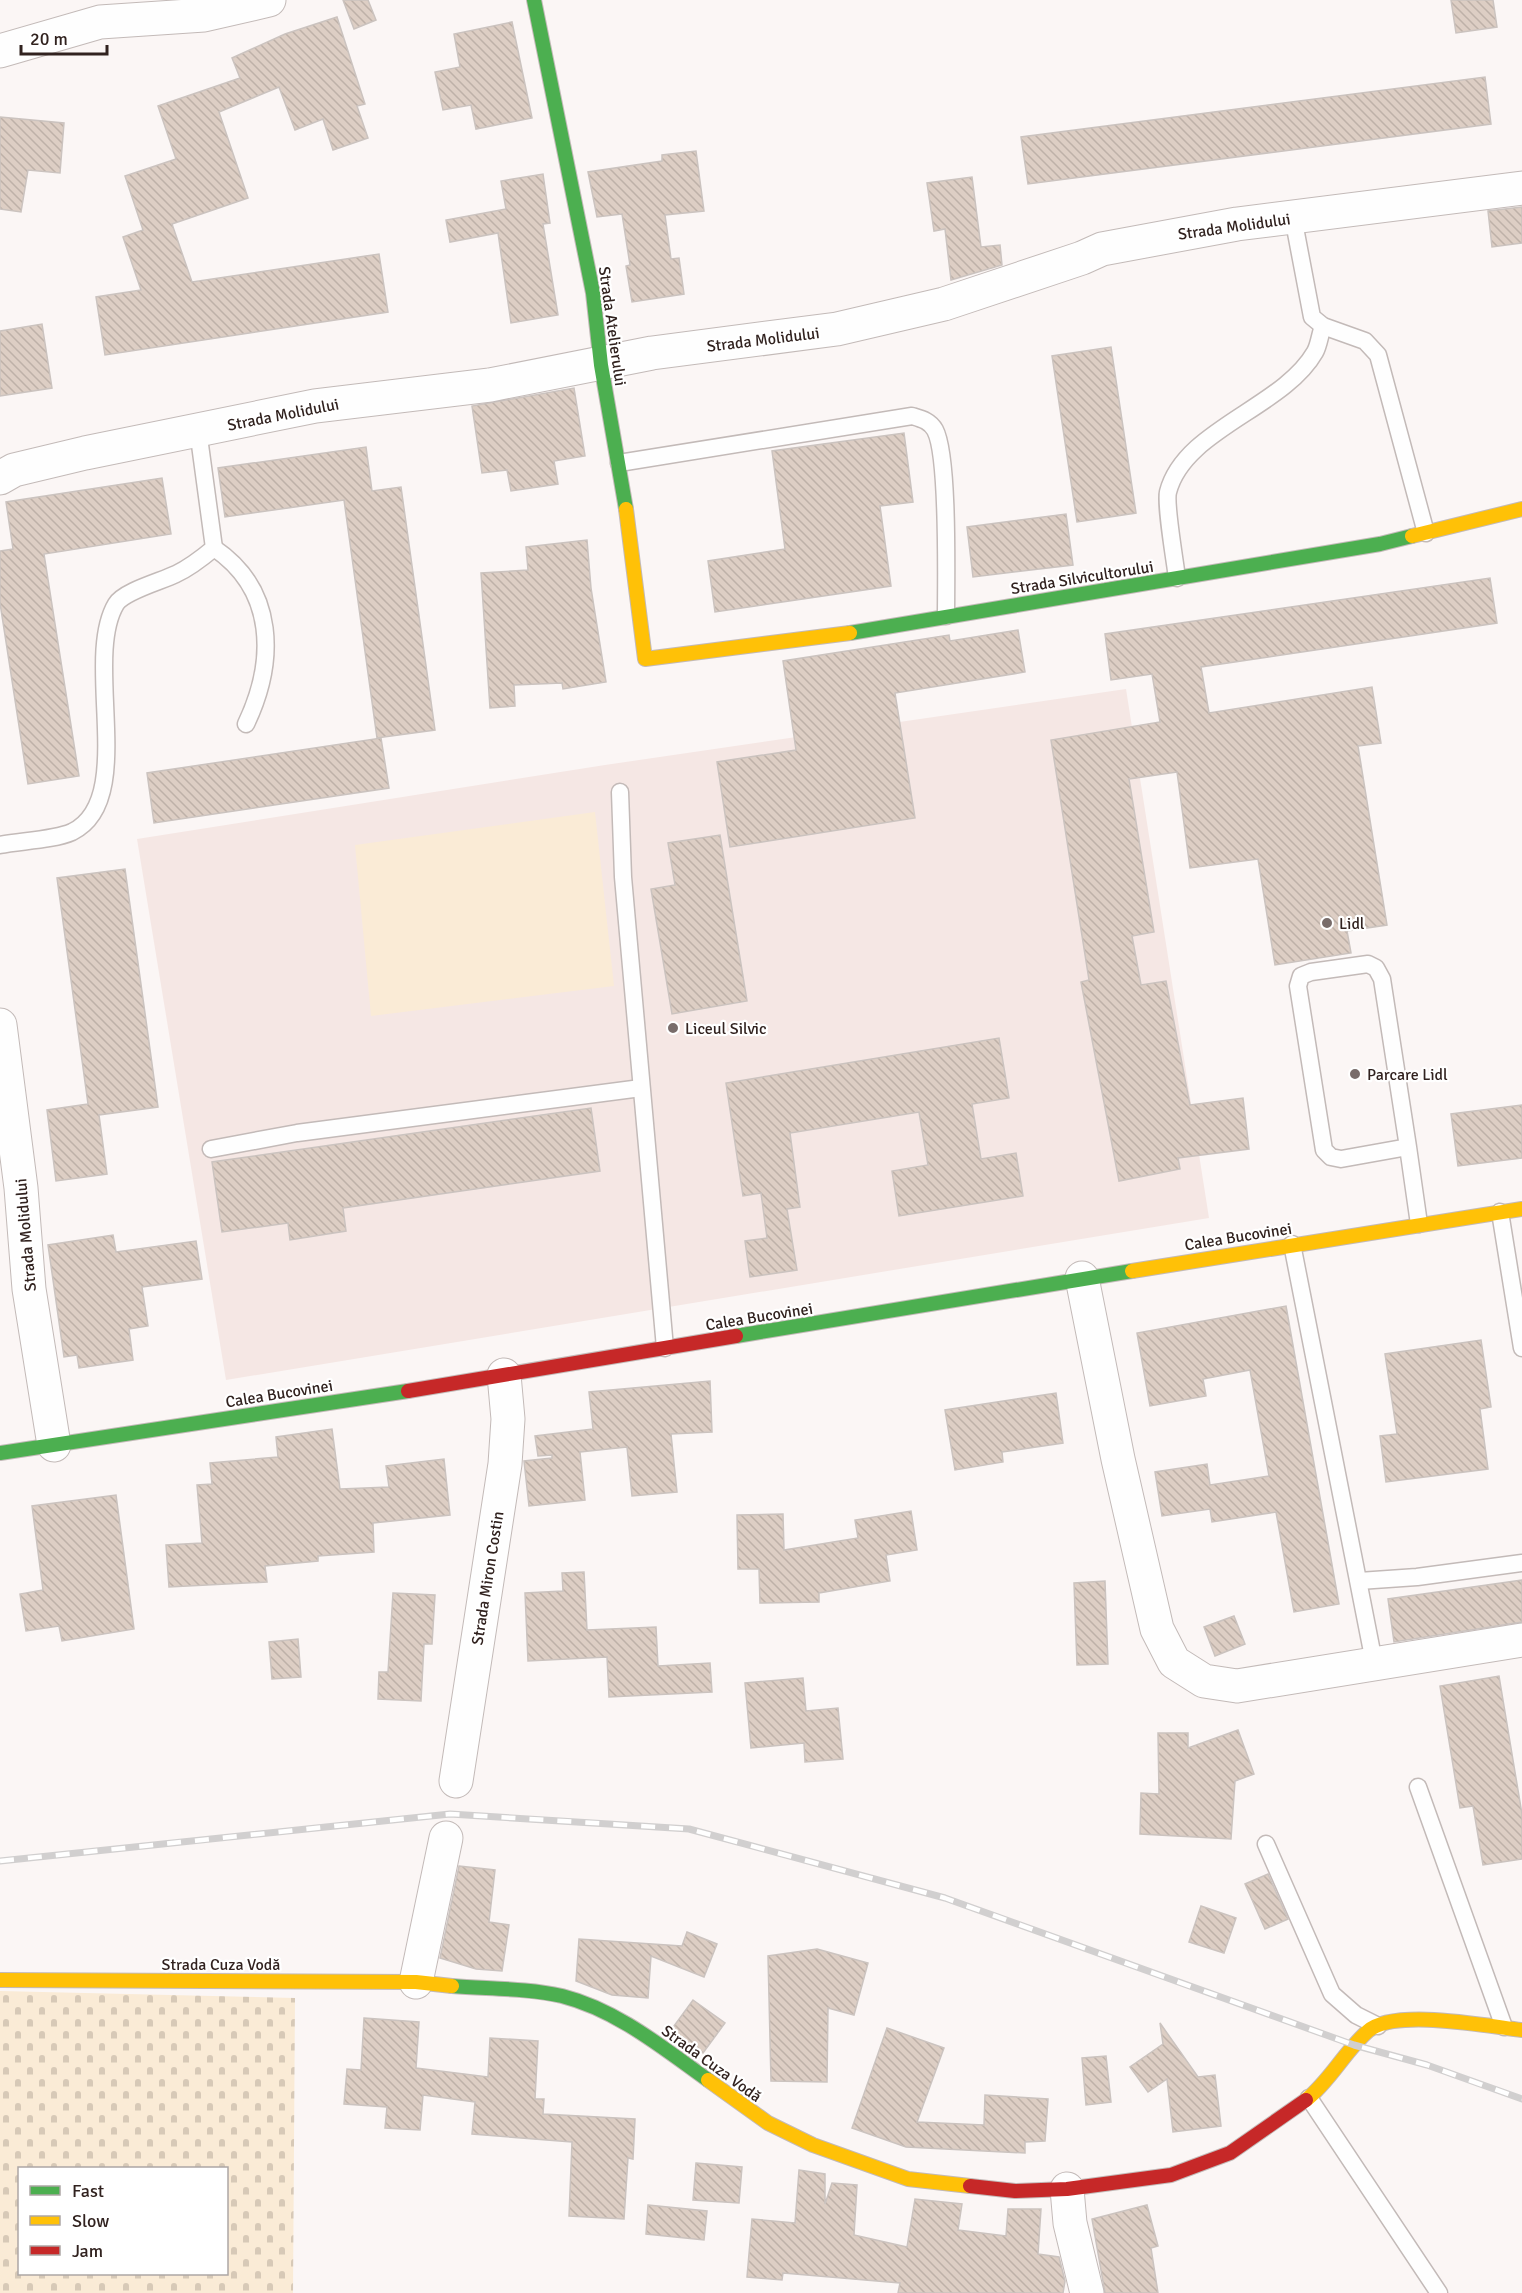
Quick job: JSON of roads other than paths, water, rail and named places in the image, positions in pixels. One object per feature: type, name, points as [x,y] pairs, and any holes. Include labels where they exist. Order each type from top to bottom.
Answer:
[{"type":"main road","name":"Strada Atelierului","points":[[534,0],[593,293],[601,365],[619,463],[645,659]]},
{"type":"main road","name":"Strada Silvicultorului","points":[[645,659],[838,635],[1380,544],[1522,509]]},
{"type":"main road","name":"Calea Bucovinei","points":[[0,1453],[504,1375],[1082,1278],[1522,1209]]},
{"type":"main road","name":"Strada Cuza Vodă","points":[[0,1980],[416,1982],[561,1996],[596,2008],[644,2034],[768,2123],[813,2145],[908,2179],[1015,2191],[1067,2188],[1170,2175],[1230,2153],[1309,2098],[1354,2045],[1369,2030],[1378,2026]]},
{"type":"main road","points":[[1378,2026],[1389,2020],[1426,2020],[1522,2030]]},
{"type":"street","points":[[0,51],[100,22],[204,15],[269,0]]},
{"type":"street","name":"Strada Molidului","points":[[0,478],[14,471],[85,453],[315,406],[490,385],[601,365],[652,353],[837,329],[944,304],[1082,258],[1102,249],[1172,235],[1522,188]]},
{"type":"street","name":"Strada Molidului","points":[[0,1025],[7,1130],[54,1445]]},
{"type":"street","points":[[1082,1278],[1118,1459],[1157,1629],[1174,1662],[1204,1681],[1237,1686],[1374,1662],[1522,1640]]},
{"type":"street","name":"Strada Miron Costin","points":[[456,1780],[505,1464],[508,1419],[504,1375]]},
{"type":"street","points":[[416,1982],[446,1838]]},
{"type":"street","points":[[1067,2188],[1070,2223],[1087,2293]]},
{"type":"lane","points":[[1293,217],[1312,317],[1323,326],[1365,341],[1378,355],[1426,533]]},
{"type":"lane","points":[[1177,578],[1167,494],[1178,469],[1203,443],[1294,378],[1315,352],[1323,326]]},
{"type":"lane","points":[[619,463],[912,416],[927,421],[936,431],[942,472],[946,616]]},
{"type":"lane","points":[[198,430],[214,548],[233,561],[251,587],[264,618],[265,675],[258,700],[246,724]]},
{"type":"lane","points":[[0,845],[70,833],[87,822],[100,802],[106,743],[103,649],[117,602],[128,594],[152,586],[186,568],[214,548]]},
{"type":"lane","points":[[620,792],[623,877],[665,1348]]},
{"type":"lane","points":[[1408,1147],[1341,1159],[1331,1157],[1324,1150],[1298,986],[1302,976],[1311,972],[1368,964],[1376,968],[1382,978],[1408,1147],[1419,1224]]},
{"type":"lane","points":[[211,1149],[297,1133],[641,1088]]},
{"type":"lane","points":[[1500,1212],[1522,1348]]},
{"type":"lane","points":[[1292,1244],[1374,1662]]},
{"type":"lane","points":[[1359,1581],[1418,1577],[1522,1563]]},
{"type":"lane","points":[[1418,1787],[1504,2027]]},
{"type":"lane","points":[[1266,1844],[1332,1994],[1356,2015],[1378,2026]]},
{"type":"lane","points":[[1309,2098],[1438,2293]]},
{"type":"railway","points":[[0,1861],[450,1814],[689,1829],[945,1898],[1354,2045],[1427,2065],[1522,2099]]},
{"type":"place","name":"Lidl","points":[[1327,923]]},
{"type":"place","name":"Liceul Silvic","points":[[673,1028]]},
{"type":"place","name":"Parcare Lidl","points":[[1355,1074]]}]
